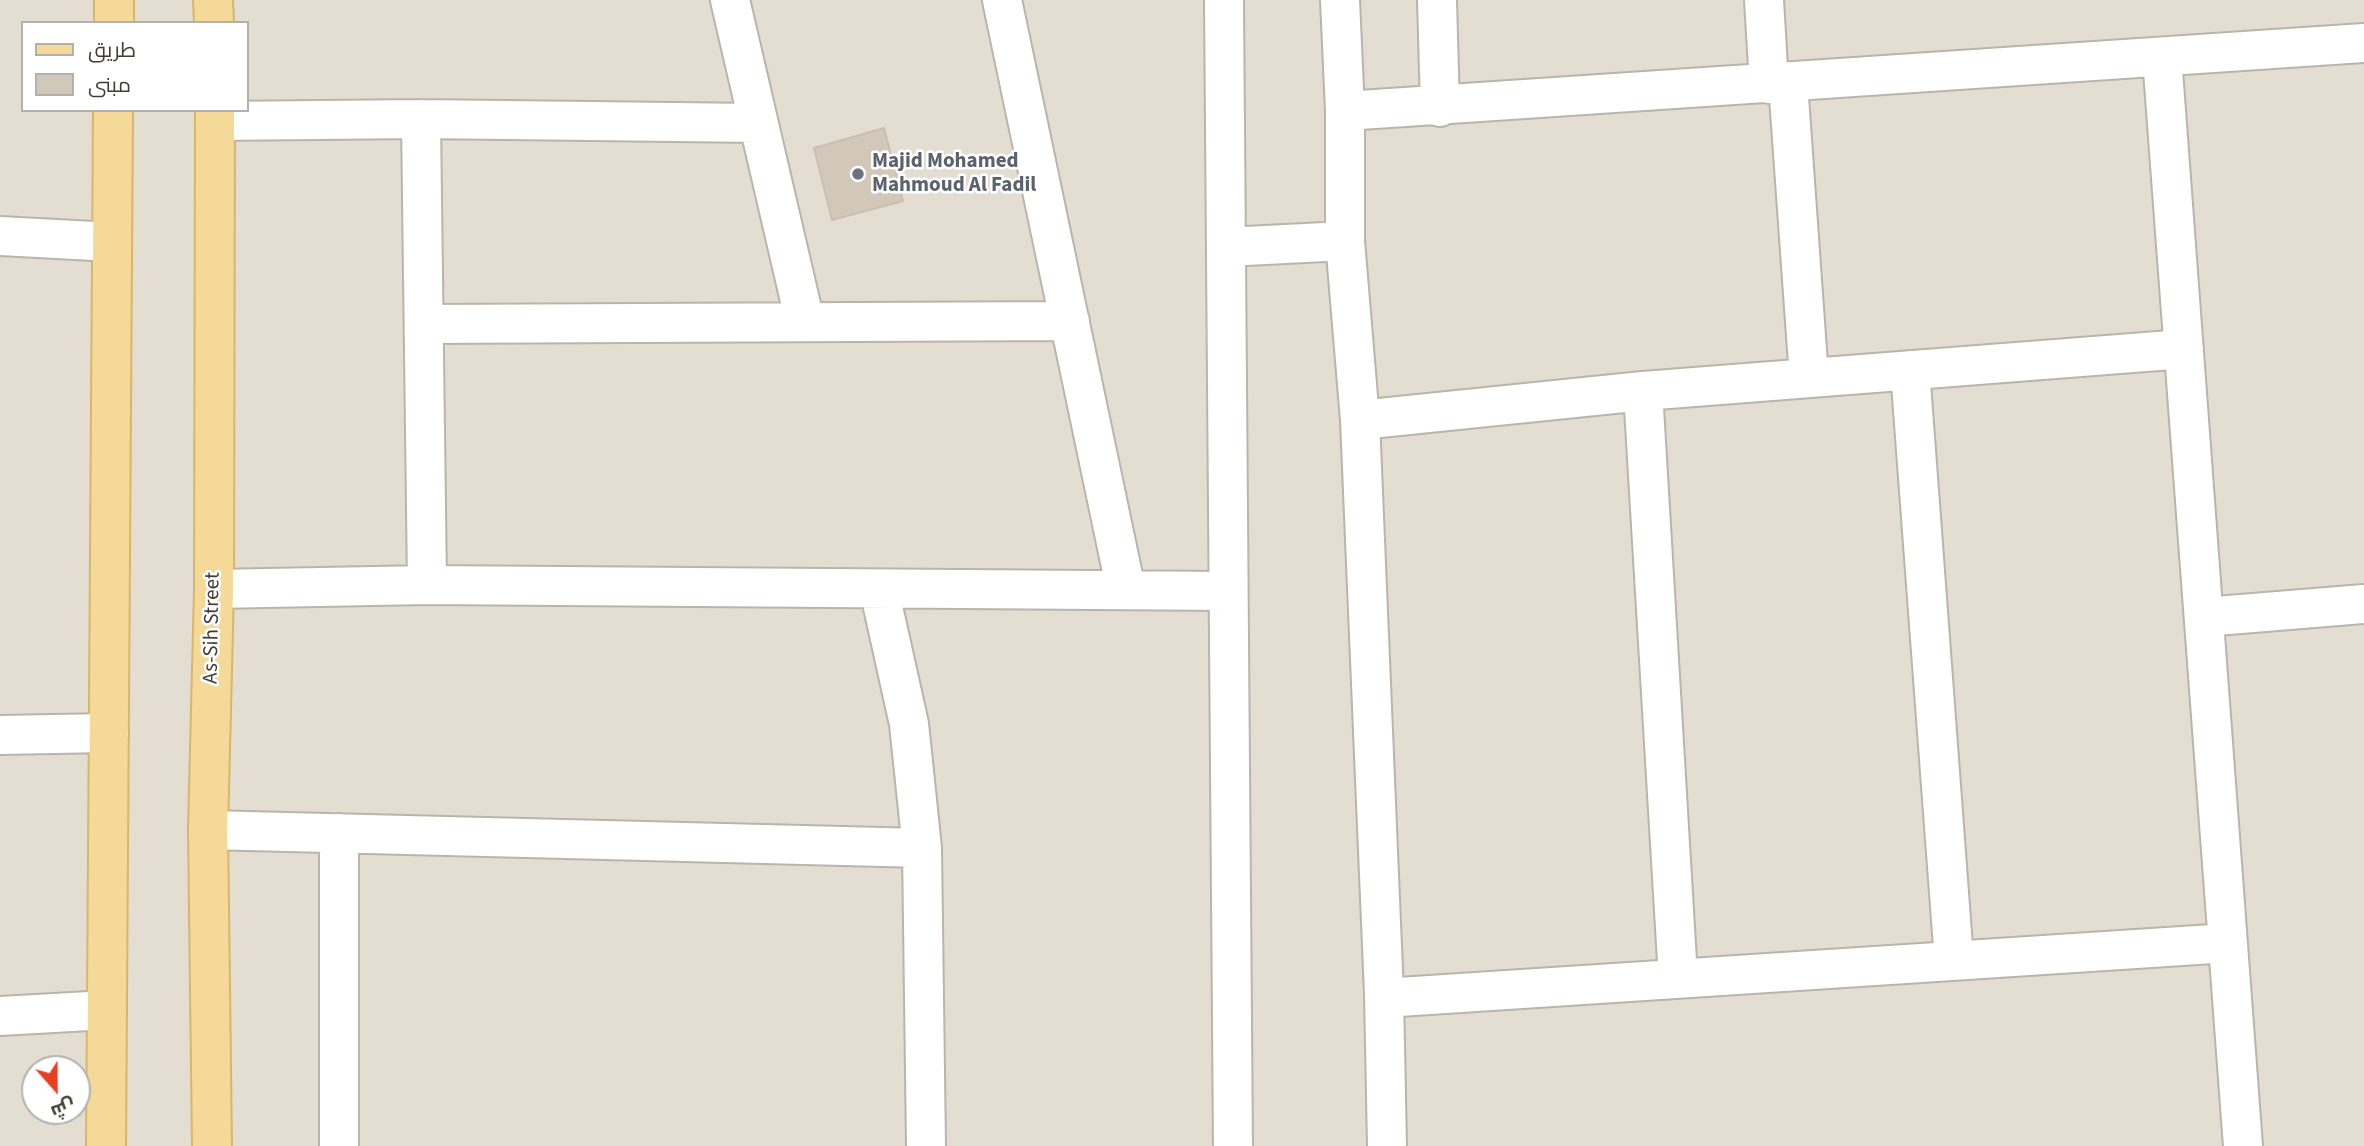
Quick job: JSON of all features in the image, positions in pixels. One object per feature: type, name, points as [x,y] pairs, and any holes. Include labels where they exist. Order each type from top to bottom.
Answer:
[{"type":"main road","points":[[114,0],[114,21]]},
{"type":"main road","points":[[213,0],[214,21]]},
{"type":"main road","points":[[106,1146],[113,112]]},
{"type":"main road","name":"As-Sih Street","points":[[212,1146],[208,830],[214,589],[215,116]]},
{"type":"street","points":[[730,0],[804,322]]},
{"type":"street","points":[[1002,0],[1126,590]]},
{"type":"street","points":[[1224,0],[1233,1146]]},
{"type":"street","points":[[1340,0],[1345,111],[1345,241],[1360,420],[1384,994],[1387,1146]]},
{"type":"street","points":[[1437,0],[1440,107]]},
{"type":"street","points":[[1764,0],[1778,83],[1809,378]]},
{"type":"street","points":[[1345,111],[1440,107],[2364,43]]},
{"type":"street","points":[[2162,57],[2243,1146]]},
{"type":"street","points":[[215,116],[758,123]]},
{"type":"street","points":[[421,119],[426,585]]},
{"type":"street","points":[[0,236],[112,242]]},
{"type":"street","points":[[1226,247],[1345,241]]},
{"type":"street","points":[[424,324],[1070,321]]},
{"type":"street","points":[[1360,420],[1643,391],[2184,348]]},
{"type":"street","points":[[1910,370],[1954,960]]},
{"type":"street","points":[[1643,391],[1678,978]]},
{"type":"street","points":[[214,589],[426,585],[1228,591]]},
{"type":"street","points":[[879,589],[909,724],[922,848],[926,1146]]},
{"type":"street","points":[[2204,617],[2364,604]]},
{"type":"street","points":[[0,735],[109,733]]},
{"type":"street","points":[[208,830],[922,848]]},
{"type":"street","points":[[339,833],[339,1146]]},
{"type":"street","points":[[1384,994],[1399,997],[2228,943]]},
{"type":"street","points":[[0,1016],[107,1010]]},
{"type":"shaded area","points":[[0,0],[2364,0],[2364,1146],[0,1146]]},
{"type":"building","name":"Majid Mohamed Mahmoud Al Fadil","points":[[884,128],[903,201],[832,220],[814,148]]},
{"type":"place","name":"Majid Mohamed Mahmoud Al Fadil","points":[[858,174]]}]
